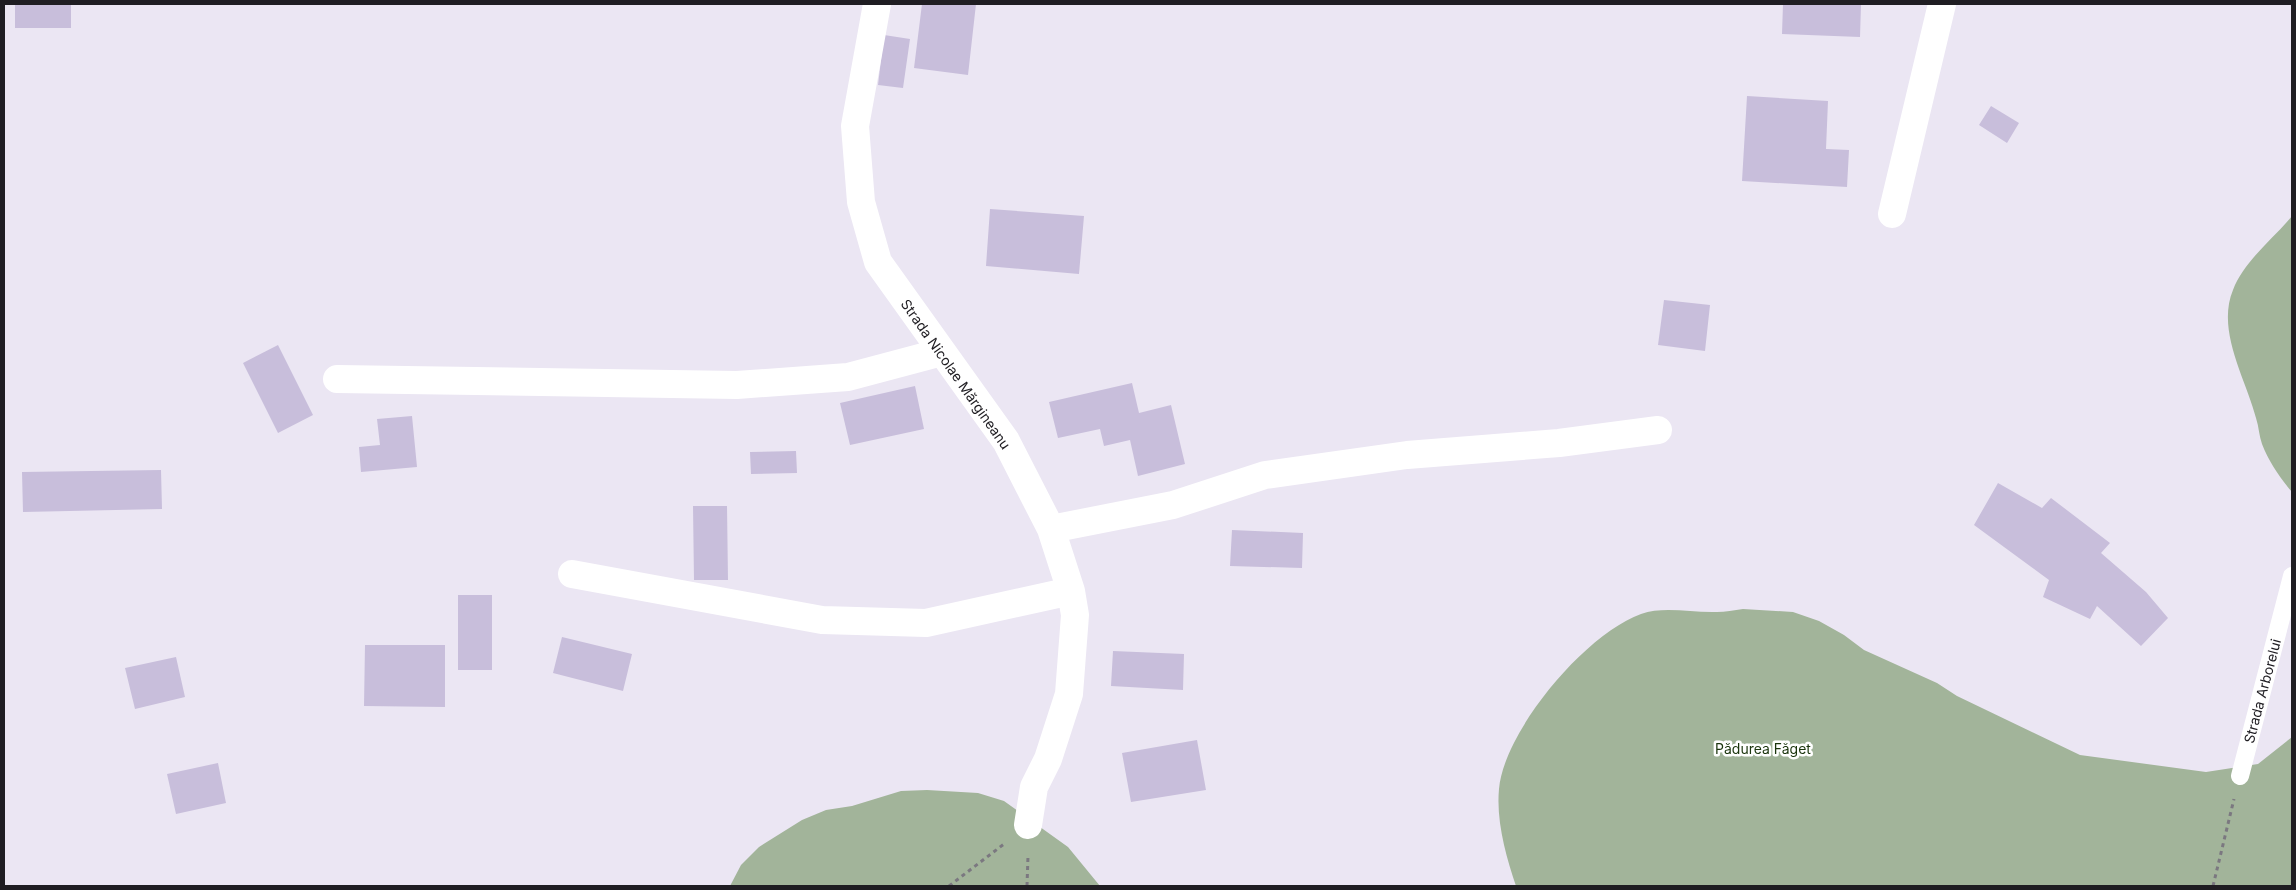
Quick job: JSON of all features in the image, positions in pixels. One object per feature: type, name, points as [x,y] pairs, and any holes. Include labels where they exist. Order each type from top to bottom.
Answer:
[{"type":"street","name":"Strada Nicolae Mărgineanu","points":[[876,4],[855,126],[861,202],[878,262],[1006,441],[1051,529],[1071,591],[1075,615],[1070,694],[1048,760],[1034,787],[1028,825]]},
{"type":"street","points":[[1892,214],[1942,4]]},
{"type":"street","points":[[338,379],[737,385],[848,377],[942,352]]},
{"type":"street","points":[[1051,529],[1173,505],[1265,475],[1407,455],[1559,443],[1658,430]]},
{"type":"street","points":[[572,574],[822,620],[926,623],[1071,591]]},
{"type":"lane","name":"Strada Arborelui","points":[[2240,776],[2292,576]]},
{"type":"path","points":[[2213,886],[2240,776]]},
{"type":"path","points":[[949,886],[1028,825]]},
{"type":"green space","points":[[2292,216],[2292,492],[2275,469],[2262,444],[2257,421],[2234,355],[2228,322],[2233,290],[2244,269]]},
{"type":"green space","name":"Pădurea Făget","points":[[1743,609],[1793,612],[1819,621],[1844,635],[1864,650],[1937,683],[1957,696],[2080,755],[2206,772],[2258,764],[2292,737],[2292,886],[1516,886],[1505,851],[1500,826],[1499,789],[1504,766],[1515,740],[1531,713],[1551,687],[1596,642],[1619,625],[1641,614],[1659,610],[1717,612]]},
{"type":"green space","points":[[927,790],[978,793],[1004,801],[1068,847],[1100,886],[730,886],[741,865],[759,847],[802,820],[826,810],[852,806],[901,791]]},
{"type":"building","points":[[15,4],[71,4],[71,28],[15,28]]},
{"type":"building","points":[[922,4],[976,4],[968,75],[914,68]]},
{"type":"building","points":[[1783,4],[1861,4],[1860,37],[1782,34]]},
{"type":"building","points":[[884,35],[910,39],[903,88],[878,85]]},
{"type":"building","points":[[1747,96],[1828,101],[1826,149],[1849,150],[1847,187],[1742,181]]},
{"type":"building","points":[[1991,106],[2019,123],[2007,143],[1979,125]]},
{"type":"building","points":[[990,209],[1084,216],[1079,274],[986,266]]},
{"type":"building","points":[[1664,300],[1710,305],[1705,351],[1658,345]]},
{"type":"building","points":[[278,345],[313,415],[278,433],[243,363]]},
{"type":"building","points":[[1132,383],[1139,413],[1171,405],[1185,464],[1138,476],[1130,440],[1104,446],[1100,429],[1058,438],[1049,402]]},
{"type":"building","points":[[915,386],[924,429],[850,445],[840,403]]},
{"type":"building","points":[[412,416],[417,467],[361,472],[359,447],[380,445],[377,419]]},
{"type":"building","points":[[796,451],[797,473],[751,474],[750,452]]},
{"type":"building","points":[[161,470],[162,509],[23,512],[22,472]]},
{"type":"building","points":[[1998,483],[2042,508],[2051,498],[2110,543],[2101,553],[2146,592],[2168,618],[2141,646],[2097,606],[2090,619],[2043,597],[2049,580],[1974,525]]},
{"type":"building","points":[[693,506],[727,506],[728,580],[694,580]]},
{"type":"building","points":[[1232,530],[1303,533],[1302,568],[1230,566]]},
{"type":"building","points":[[458,595],[492,595],[492,670],[458,670]]},
{"type":"building","points":[[562,637],[632,654],[623,691],[553,673]]},
{"type":"building","points":[[365,645],[445,645],[445,707],[364,706]]},
{"type":"building","points":[[1113,651],[1184,654],[1183,690],[1111,686]]},
{"type":"building","points":[[176,657],[185,697],[135,709],[125,668]]},
{"type":"building","points":[[1197,740],[1206,790],[1131,802],[1122,753]]},
{"type":"building","points":[[218,763],[226,803],[176,814],[167,774]]}]
